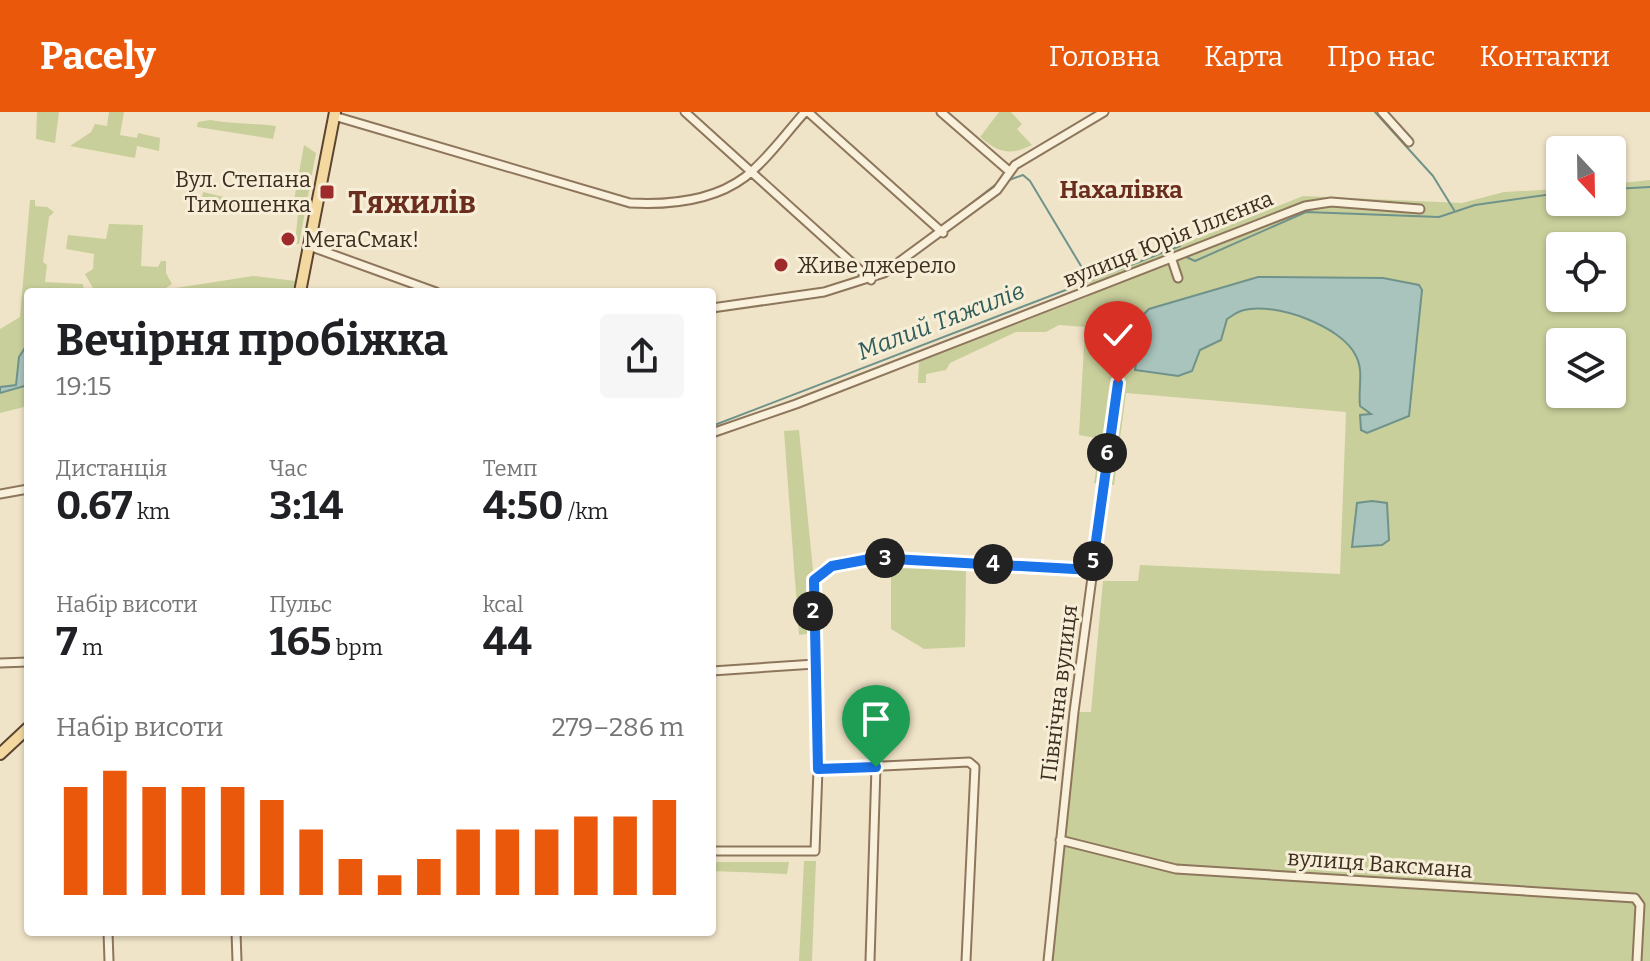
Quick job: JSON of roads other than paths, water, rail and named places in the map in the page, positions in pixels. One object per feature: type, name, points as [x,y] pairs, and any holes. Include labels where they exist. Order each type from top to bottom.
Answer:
[{"type":"main road","points":[[301,288],[334,114]]},
{"type":"main road","points":[[0,754],[24,732]]},
{"type":"street","points":[[685,112],[871,280]]},
{"type":"street","points":[[334,114],[630,203],[660,205],[696,198],[750,172],[807,112],[943,233]]},
{"type":"street","points":[[941,112],[1009,171]]},
{"type":"street","points":[[716,307],[824,292],[871,280],[943,233],[997,190],[1009,171],[1104,112]]},
{"type":"street","points":[[1382,112],[1409,142]]},
{"type":"street","name":"вулиця Юрія Іллєнка","points":[[716,432],[796,404],[1312,204],[1331,202],[1420,209]]},
{"type":"street","points":[[309,246],[425,288]]},
{"type":"street","points":[[1171,257],[1178,278]]},
{"type":"street","name":"Північна вулиця","points":[[1048,961],[1092,570],[1118,383]]},
{"type":"street","points":[[0,494],[24,490]]},
{"type":"street","points":[[716,851],[815,851],[818,769],[814,580],[832,566],[875,558],[1092,570]]},
{"type":"street","points":[[0,663],[24,662]]},
{"type":"street","points":[[716,671],[815,664]]},
{"type":"street","points":[[818,769],[969,762],[975,767],[966,961]]},
{"type":"street","points":[[870,961],[876,767]]},
{"type":"street","name":"вулиця Ваксмана","points":[[1060,840],[1176,869],[1635,898],[1640,905],[1637,961]]},
{"type":"street","points":[[108,936],[109,961]]},
{"type":"street","points":[[236,936],[237,961]]},
{"type":"water","points":[[1258,277],[1383,278],[1419,285],[1422,290],[1409,416],[1367,433],[1361,430],[1360,415],[1371,414],[1360,406],[1360,368],[1348,345],[1323,326],[1273,310],[1244,310],[1227,319],[1221,340],[1200,350],[1192,371],[1178,376],[1135,370],[1143,315],[1149,309]]},
{"type":"water","points":[[24,349],[24,386],[0,393],[0,387],[16,385],[19,357]]},
{"type":"water","points":[[1357,503],[1387,503],[1389,540],[1382,545],[1352,547]]},
{"type":"waterway","name":"Тяжилів","points":[[1375,112],[1433,176],[1454,210]]},
{"type":"waterway","points":[[1009,180],[1023,175],[1030,181],[1090,281]]},
{"type":"waterway","points":[[950,220],[995,185]]},
{"type":"waterway","name":"Тяжилів","points":[[1626,188],[1650,187]]},
{"type":"waterway","name":"Малий Тяжилів","points":[[1184,256],[1195,261],[1306,212],[1439,217],[1475,205],[1546,195]]},
{"type":"waterway","name":"Малий Тяжилів","points":[[716,424],[1180,246]]},
{"type":"place","name":"Вул. Степана Тимошенка","points":[[327,192]]},
{"type":"place","name":"МегаСмак!","points":[[288,239]]},
{"type":"place","name":"Живе джерело","points":[[781,265]]},
{"type":"district","name":"Нахалівка","points":[[1121,190]]},
{"type":"district","name":"Тяжилів","points":[[412,203]]}]
